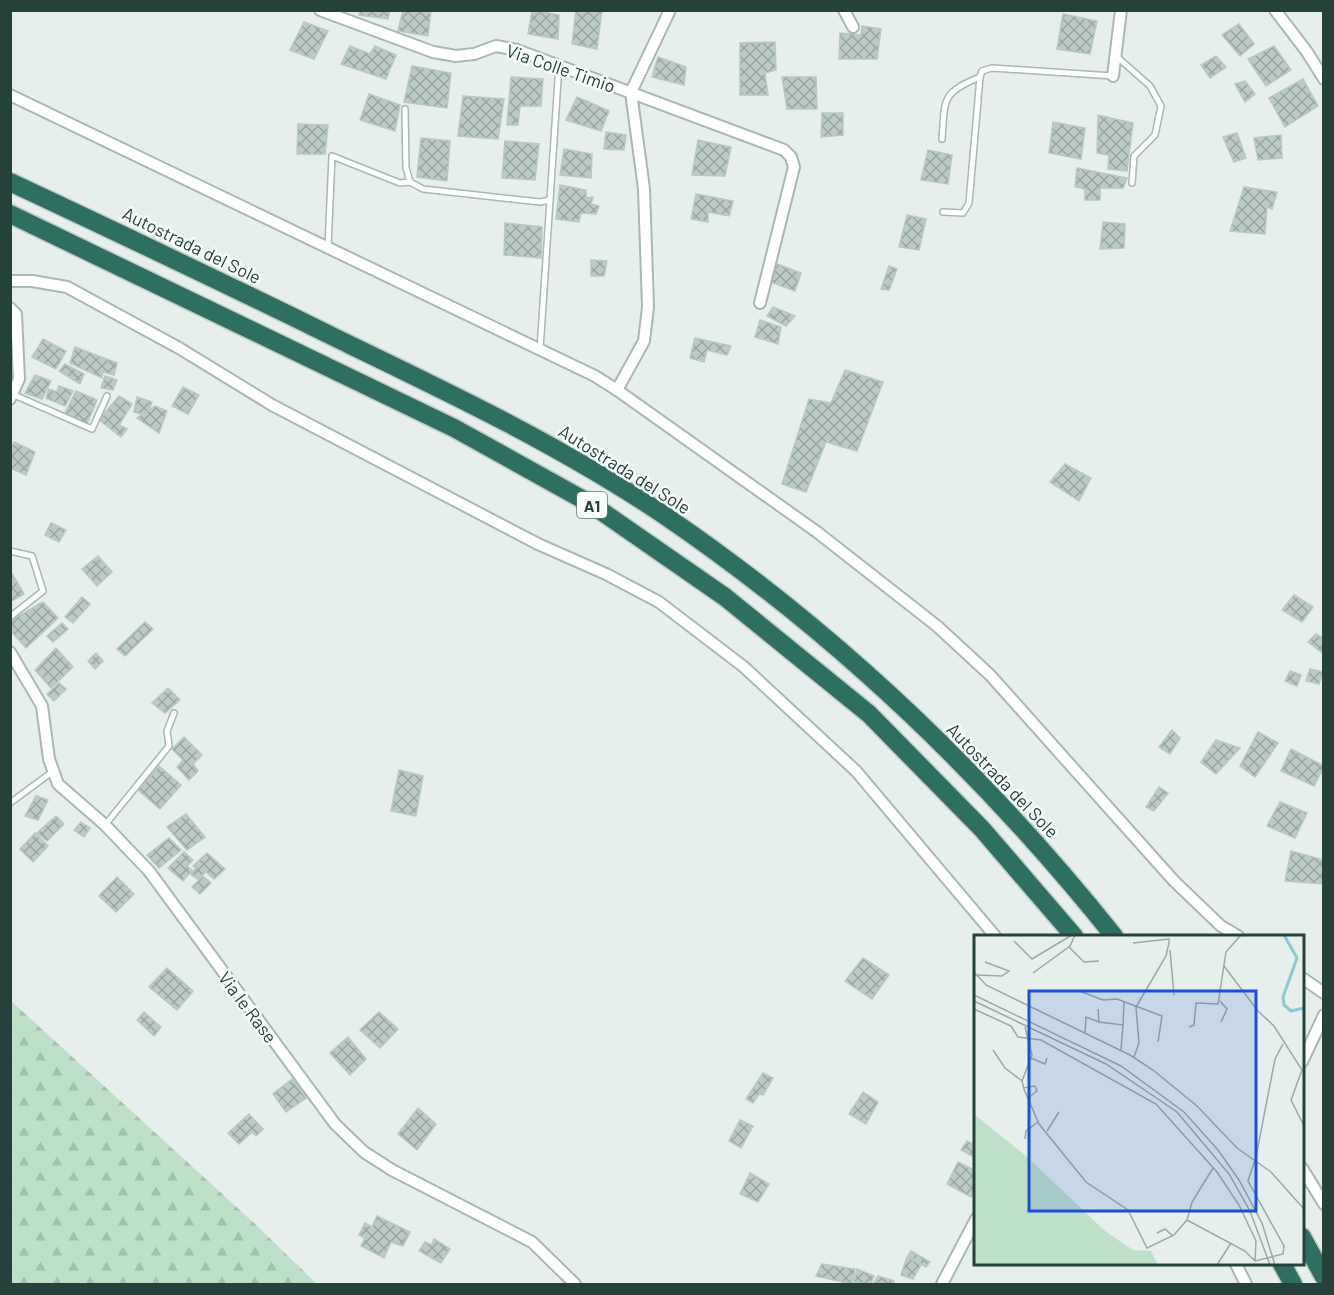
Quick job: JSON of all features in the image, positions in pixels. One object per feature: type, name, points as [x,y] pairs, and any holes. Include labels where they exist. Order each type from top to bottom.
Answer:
[{"type":"highway","name":"Autostrada del Sole","points":[[10,182],[428,382],[538,439],[664,515],[734,566],[816,631],[909,712],[1014,818],[1113,935]]},
{"type":"highway","name":"A1","points":[[10,214],[454,428],[591,504],[724,597],[869,714],[982,829],[1073,935]]},
{"type":"highway","points":[[1304,1241],[1323,1277]]},
{"type":"highway","points":[[1283,1265],[1293,1284]]},
{"type":"street","name":"Via Colle Timio","points":[[320,10],[433,52],[456,56],[474,54],[496,46],[559,65],[784,150],[791,157],[794,167],[760,303]]},
{"type":"street","name":"Via Colle Timio","points":[[617,390],[644,341],[648,307],[644,189],[631,92],[670,10]]},
{"type":"street","points":[[844,10],[853,27]]},
{"type":"street","points":[[1113,76],[1121,10]]},
{"type":"street","points":[[1275,10],[1307,52],[1323,79]]},
{"type":"street","points":[[10,95],[540,349],[595,376],[617,390],[817,532],[938,626],[990,675],[1174,881],[1221,926],[1236,935]]},
{"type":"street","points":[[10,281],[32,281],[67,287],[179,348],[235,385],[272,405],[538,544],[606,574],[659,602],[744,667],[856,771],[994,935]]},
{"type":"street","points":[[10,308],[16,314],[19,379],[11,397]]},
{"type":"street","points":[[10,652],[42,706],[52,772]]},
{"type":"street","name":"Via le Rase","points":[[52,772],[58,784],[105,825],[150,871],[336,1124],[364,1152],[392,1170],[532,1242],[546,1252],[575,1284]]},
{"type":"street","points":[[1304,979],[1323,993]]},
{"type":"street","points":[[1304,1058],[1323,1015]]},
{"type":"street","points":[[1304,1171],[1323,1204]]},
{"type":"street","points":[[942,1284],[974,1221]]},
{"type":"street","points":[[1237,1265],[1246,1284]]},
{"type":"lane","points":[[1115,54],[1149,86],[1161,106],[1155,135],[1134,156],[1132,183]]},
{"type":"lane","points":[[540,349],[559,65]]},
{"type":"lane","points":[[943,212],[963,213],[969,203],[982,71],[992,68],[1113,76]]},
{"type":"lane","points":[[942,139],[947,97],[955,87],[980,77]]},
{"type":"lane","points":[[405,109],[406,168],[410,182]]},
{"type":"lane","points":[[328,247],[332,156],[400,183],[410,182],[423,189],[540,202],[550,200]]},
{"type":"lane","points":[[11,397],[92,429],[107,396]]},
{"type":"lane","points":[[10,551],[32,556],[44,591],[10,617]]},
{"type":"lane","points":[[105,825],[169,746],[167,731],[174,713]]},
{"type":"lane","points":[[10,804],[52,772]]},
{"type":"green space","points":[[10,1000],[255,1224],[317,1284],[11,1284]]},
{"type":"building","points":[[360,10],[390,10],[388,19],[359,15]]},
{"type":"building","points":[[403,10],[431,10],[428,36],[398,31]]},
{"type":"building","points":[[532,10],[559,15],[558,39],[528,34]]},
{"type":"building","points":[[576,10],[602,10],[597,49],[572,44]]},
{"type":"building","points":[[1063,14],[1097,21],[1090,54],[1057,49]]},
{"type":"building","points":[[304,22],[328,31],[314,59],[290,50]]},
{"type":"building","points":[[1239,24],[1254,44],[1240,56],[1222,35]]},
{"type":"building","points":[[862,26],[881,29],[877,59],[839,59],[840,33],[861,35]]},
{"type":"building","points":[[775,42],[776,70],[765,73],[768,95],[740,95],[740,43]]},
{"type":"building","points":[[350,46],[370,54],[375,46],[396,55],[386,79],[341,64]]},
{"type":"building","points":[[1274,46],[1291,70],[1266,86],[1248,59]]},
{"type":"building","points":[[1216,56],[1226,67],[1210,78],[1201,65]]},
{"type":"building","points":[[658,57],[686,67],[684,85],[652,77]]},
{"type":"building","points":[[412,66],[451,73],[447,108],[404,102]]},
{"type":"building","points":[[511,77],[543,79],[541,106],[520,106],[518,125],[507,125]]},
{"type":"building","points":[[782,77],[816,77],[817,109],[787,109]]},
{"type":"building","points":[[1303,79],[1318,106],[1285,127],[1269,98]]},
{"type":"building","points":[[1245,81],[1255,94],[1245,102],[1235,84]]},
{"type":"building","points":[[369,94],[400,105],[395,131],[360,120]]},
{"type":"building","points":[[463,96],[504,99],[498,139],[458,136]]},
{"type":"building","points":[[577,97],[609,111],[601,131],[566,120]]},
{"type":"building","points":[[822,113],[843,113],[843,135],[821,137]]},
{"type":"building","points":[[1098,115],[1133,123],[1127,171],[1108,169],[1109,155],[1097,153]]},
{"type":"building","points":[[1053,122],[1085,128],[1081,159],[1049,153]]},
{"type":"building","points":[[298,124],[328,125],[325,154],[297,154]]},
{"type":"building","points":[[606,132],[626,135],[624,150],[604,149]]},
{"type":"building","points":[[1237,133],[1246,158],[1234,162],[1223,137]]},
{"type":"building","points":[[1281,135],[1282,158],[1258,160],[1254,138]]},
{"type":"building","points":[[421,138],[450,141],[447,181],[417,177]]},
{"type":"building","points":[[698,140],[731,147],[725,176],[692,175]]},
{"type":"building","points":[[505,141],[539,144],[535,180],[502,178]]},
{"type":"building","points":[[564,149],[592,154],[591,178],[560,175]]},
{"type":"building","points":[[928,150],[952,155],[948,184],[921,180]]},
{"type":"building","points":[[1077,168],[1127,178],[1123,188],[1100,188],[1100,200],[1085,200],[1085,189],[1075,187]]},
{"type":"building","points":[[560,185],[586,190],[586,198],[593,197],[591,204],[599,206],[596,214],[581,213],[579,222],[556,219]]},
{"type":"building","points":[[1244,187],[1277,192],[1272,209],[1267,207],[1265,234],[1230,231]]},
{"type":"building","points":[[696,194],[733,201],[729,216],[708,212],[708,222],[691,219]]},
{"type":"building","points":[[907,215],[926,219],[919,250],[899,247]]},
{"type":"building","points":[[1103,222],[1125,224],[1124,248],[1100,249]]},
{"type":"building","points":[[505,223],[542,227],[541,258],[504,255]]},
{"type":"building","points":[[591,260],[607,261],[604,276],[591,276]]},
{"type":"building","points":[[777,264],[801,273],[795,291],[771,282]]},
{"type":"building","points":[[889,266],[897,269],[889,290],[881,289]]},
{"type":"building","points":[[773,307],[795,316],[786,326],[767,316]]},
{"type":"building","points":[[760,320],[781,327],[778,344],[755,337]]},
{"type":"building","points":[[695,338],[731,346],[727,355],[707,350],[704,362],[690,358]]},
{"type":"building","points":[[43,339],[66,351],[56,369],[32,357]]},
{"type":"building","points":[[75,347],[117,363],[114,375],[103,372],[102,378],[70,363]]},
{"type":"building","points":[[65,364],[84,374],[80,384],[59,371]]},
{"type":"building","points":[[845,370],[883,382],[857,451],[826,442],[806,492],[782,484],[809,399],[831,403]]},
{"type":"building","points":[[35,375],[51,381],[42,399],[25,393]]},
{"type":"building","points":[[105,376],[117,380],[113,390],[101,388]]},
{"type":"building","points":[[59,386],[73,391],[65,406],[46,398],[49,389],[57,392]]},
{"type":"building","points":[[183,387],[199,395],[188,414],[172,406]]},
{"type":"building","points":[[76,391],[97,400],[87,424],[65,413]]},
{"type":"building","points":[[119,396],[132,404],[119,425],[127,429],[121,437],[99,420]]},
{"type":"building","points":[[137,397],[152,402],[147,416],[134,412]]},
{"type":"building","points":[[155,406],[167,411],[159,433],[137,418]]},
{"type":"building","points":[[14,442],[35,452],[26,475],[10,468],[10,450]]},
{"type":"building","points":[[1065,464],[1091,478],[1079,501],[1050,482]]},
{"type":"building","points":[[51,523],[66,530],[59,542],[45,535]]},
{"type":"building","points":[[98,556],[112,572],[97,586],[82,569]]},
{"type":"building","points":[[10,573],[24,594],[10,602]]},
{"type":"building","points":[[1294,595],[1313,607],[1302,622],[1282,610]]},
{"type":"building","points":[[82,597],[90,604],[73,623],[65,617]]},
{"type":"building","points":[[43,602],[58,618],[26,648],[10,630],[10,621]]},
{"type":"building","points":[[145,622],[153,629],[125,656],[117,649]]},
{"type":"building","points":[[62,623],[68,629],[53,642],[47,636]]},
{"type":"building","points":[[1316,634],[1324,639],[1324,654],[1308,642]]},
{"type":"building","points":[[56,648],[73,667],[51,688],[35,670]]},
{"type":"building","points":[[96,653],[103,661],[95,669],[88,661]]},
{"type":"building","points":[[1310,669],[1323,672],[1319,684],[1306,681]]},
{"type":"building","points":[[1290,671],[1301,675],[1297,686],[1285,681]]},
{"type":"building","points":[[59,683],[66,689],[54,701],[47,694]]},
{"type":"building","points":[[168,688],[180,700],[165,713],[152,703]]},
{"type":"building","points":[[1172,730],[1180,738],[1170,754],[1159,747]]},
{"type":"building","points":[[1258,732],[1278,743],[1255,777],[1240,766]]},
{"type":"building","points":[[184,737],[202,755],[193,764],[198,771],[189,780],[177,767],[183,760],[172,749]]},
{"type":"building","points":[[1216,740],[1240,748],[1216,774],[1201,762]]},
{"type":"building","points":[[1291,749],[1324,766],[1314,786],[1281,771]]},
{"type":"building","points":[[159,766],[181,785],[160,809],[138,790]]},
{"type":"building","points":[[399,770],[423,776],[416,816],[391,811]]},
{"type":"building","points":[[1159,787],[1168,793],[1154,811],[1146,807]]},
{"type":"building","points":[[36,796],[48,800],[38,820],[25,816]]},
{"type":"building","points":[[1280,802],[1307,813],[1295,838],[1267,826]]},
{"type":"building","points":[[186,814],[205,837],[187,850],[167,827]]},
{"type":"building","points":[[56,816],[64,824],[47,841],[37,833]]},
{"type":"building","points":[[81,822],[90,828],[84,837],[74,830]]},
{"type":"building","points":[[35,833],[48,846],[33,862],[20,849]]},
{"type":"building","points":[[169,838],[181,850],[159,868],[147,855]]},
{"type":"building","points":[[1291,851],[1324,860],[1324,884],[1285,881]]},
{"type":"building","points":[[184,852],[193,860],[187,866],[192,870],[183,881],[168,868]]},
{"type":"building","points":[[207,853],[225,869],[214,879],[206,872],[198,879],[190,874],[196,868],[193,866]]},
{"type":"building","points":[[203,876],[211,883],[200,894],[192,887]]},
{"type":"building","points":[[117,877],[134,894],[116,912],[99,896]]},
{"type":"building","points":[[863,958],[889,975],[872,999],[845,981]]},
{"type":"building","points":[[167,968],[193,991],[177,1010],[149,987]]},
{"type":"building","points":[[144,1012],[161,1027],[154,1036],[137,1020]]},
{"type":"building","points":[[379,1012],[398,1029],[380,1048],[360,1030]]},
{"type":"building","points":[[348,1037],[366,1059],[350,1075],[330,1053]]},
{"type":"building","points":[[763,1073],[773,1078],[763,1095],[759,1094],[753,1103],[746,1099]]},
{"type":"building","points":[[292,1079],[306,1098],[286,1112],[273,1094]]},
{"type":"building","points":[[863,1092],[878,1102],[866,1124],[849,1114]]},
{"type":"building","points":[[418,1108],[436,1124],[417,1150],[398,1134]]},
{"type":"building","points":[[249,1114],[263,1129],[256,1136],[252,1132],[239,1144],[228,1133]]},
{"type":"building","points":[[740,1120],[753,1126],[741,1148],[729,1141]]},
{"type":"building","points":[[967,1141],[974,1145],[974,1157],[961,1150]]},
{"type":"building","points":[[958,1162],[974,1170],[974,1192],[971,1197],[947,1184]]},
{"type":"building","points":[[750,1173],[769,1184],[758,1202],[740,1194]]},
{"type":"building","points":[[377,1216],[410,1232],[403,1246],[391,1242],[384,1258],[361,1246],[365,1238],[359,1235],[365,1223],[372,1227]]},
{"type":"building","points":[[434,1239],[450,1249],[441,1263],[419,1251],[425,1242],[432,1245]]},
{"type":"building","points":[[911,1251],[930,1262],[926,1267],[908,1256]]},
{"type":"building","points":[[907,1257],[921,1265],[913,1279],[901,1275]]},
{"type":"building","points":[[822,1264],[855,1269],[852,1284],[816,1276]]},
{"type":"building","points":[[857,1269],[874,1276],[871,1284],[854,1282]]},
{"type":"building","points":[[878,1276],[894,1281],[892,1284],[873,1284]]}]
